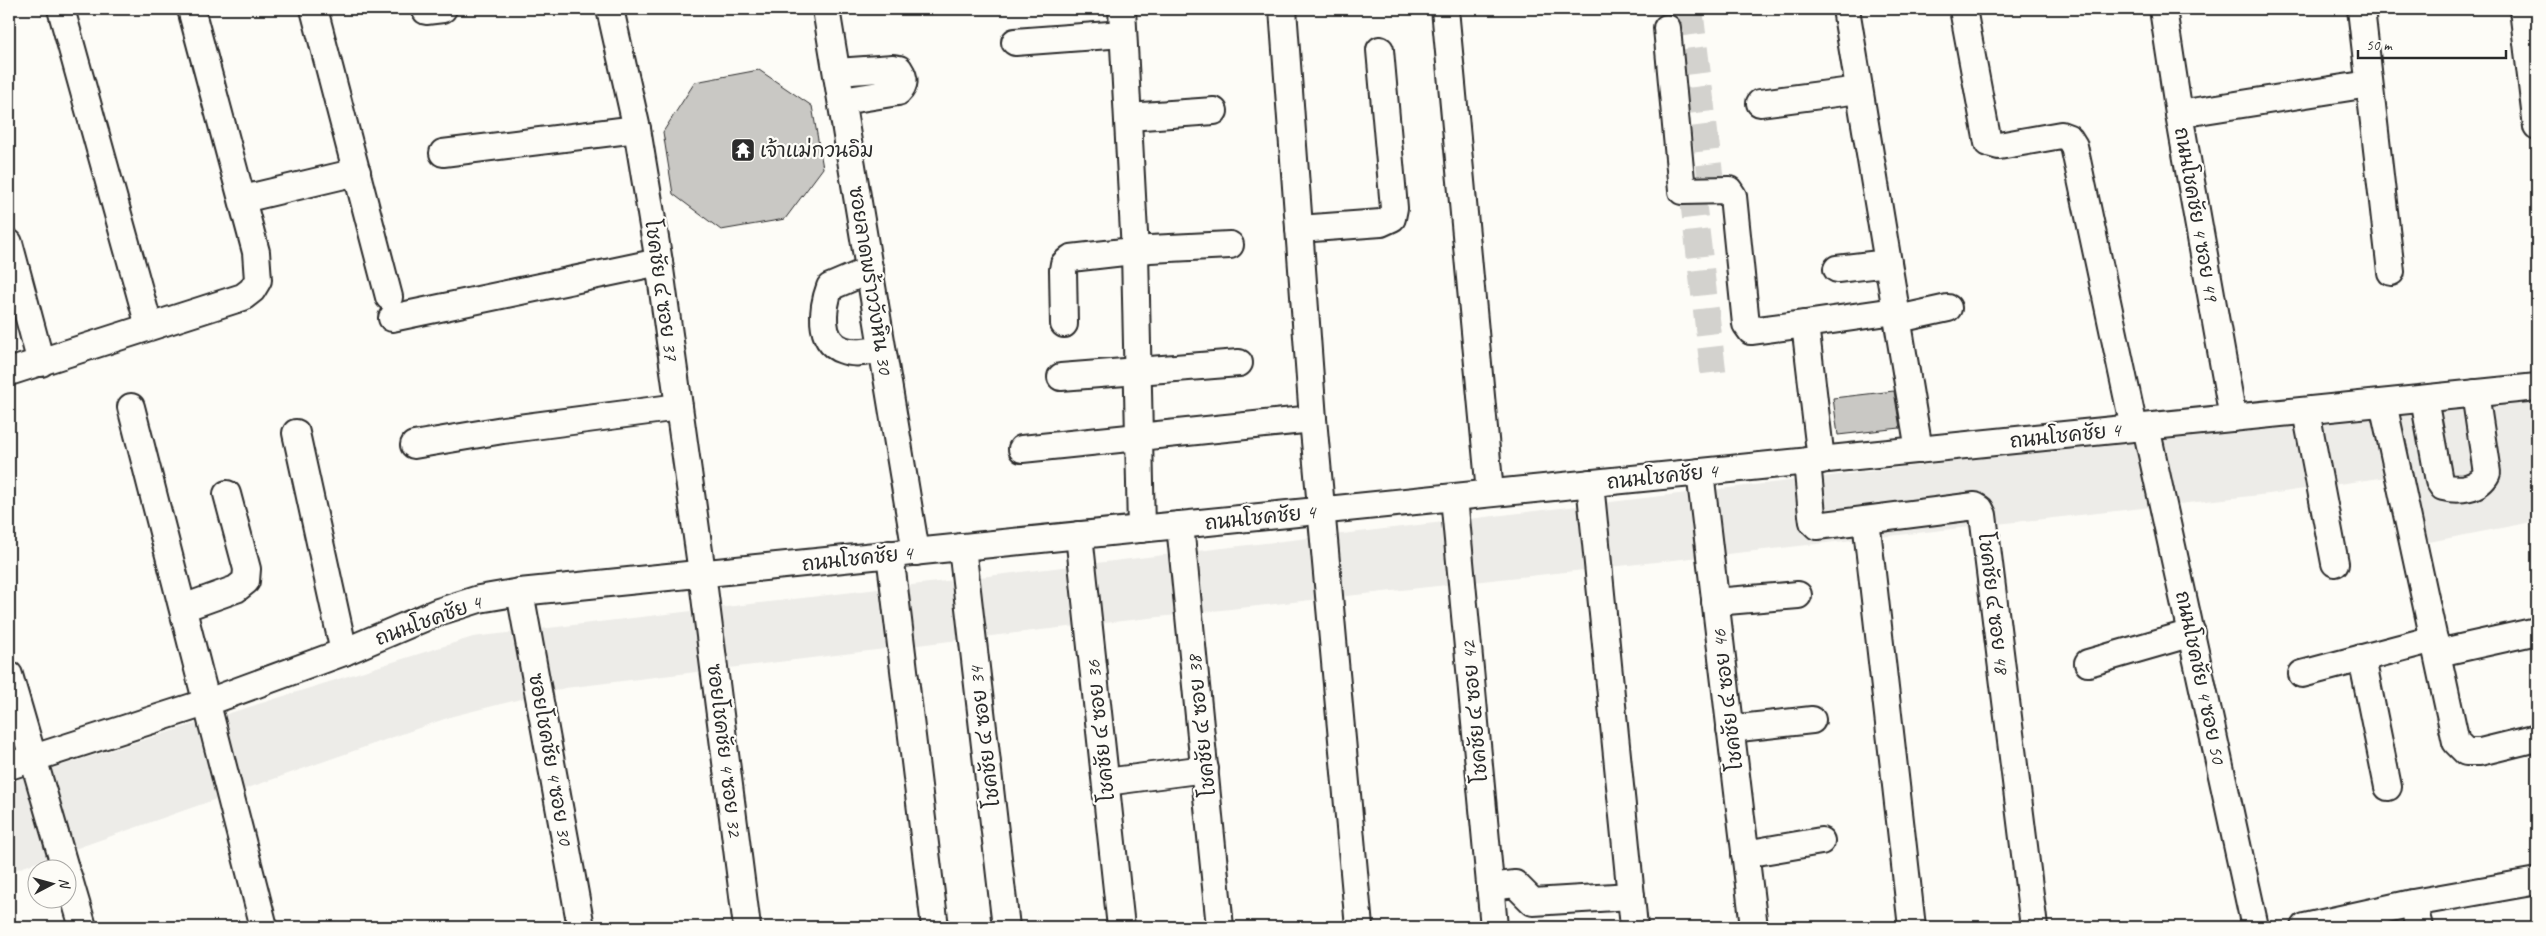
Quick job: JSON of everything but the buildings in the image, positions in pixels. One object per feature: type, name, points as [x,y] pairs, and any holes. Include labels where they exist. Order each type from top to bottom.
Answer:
[{"type":"street","points":[[61,9],[149,326]]},
{"type":"street","points":[[9,372],[243,297],[252,290],[258,280],[256,252],[243,199],[191,9]]},
{"type":"street","points":[[314,9],[391,308],[658,262]]},
{"type":"street","name":"โชคชัย ๔ ซอย 37","points":[[610,9],[637,129],[658,262],[702,573]]},
{"type":"street","name":"ซอยลาดพร้าววังหิน 30","points":[[826,9],[916,552]]},
{"type":"street","points":[[1122,9],[1135,252],[1141,529]]},
{"type":"street","points":[[1283,9],[1312,419],[1359,927]]},
{"type":"street","points":[[1445,9],[1490,493]]},
{"type":"street","points":[[1846,9],[1888,263],[1893,315],[1920,450]]},
{"type":"street","name":"ถนนโชคชัย 4 ซอย 50","points":[[1963,9],[1988,143],[1999,146],[2061,135],[2069,138],[2074,146],[2140,427],[2192,633],[2255,927]]},
{"type":"street","name":"ถนนโชคชัย 4 ซอย 49","points":[[2163,9],[2179,114],[2233,418]]},
{"type":"street","points":[[2361,9],[2391,272]]},
{"type":"street","points":[[2523,9],[2537,127]]},
{"type":"street","points":[[1667,28],[1682,191],[1729,190],[1732,196],[1746,324],[1751,330],[1948,308]]},
{"type":"street","points":[[1015,42],[1123,34]]},
{"type":"street","points":[[1299,229],[1381,223],[1392,218],[1394,208],[1380,50]]},
{"type":"street","points":[[837,72],[894,68],[899,69],[904,80],[903,87],[898,92],[842,101]]},
{"type":"street","points":[[2179,114],[2369,84]]},
{"type":"street","points":[[1760,102],[1859,90]]},
{"type":"street","points":[[1128,117],[1214,111]]},
{"type":"street","points":[[443,153],[637,129]]},
{"type":"street","points":[[243,199],[357,172]]},
{"type":"street","points":[[9,243],[41,363]]},
{"type":"street","points":[[1064,324],[1064,264],[1071,258],[1230,245]]},
{"type":"street","points":[[1837,269],[1888,263]]},
{"type":"street","points":[[870,270],[830,287],[822,317],[829,339],[841,350],[854,353],[882,350]]},
{"type":"street","points":[[1805,324],[1814,461]]},
{"type":"street","points":[[1061,377],[1239,363]]},
{"type":"street","name":"ถนนโชคชัย 4","points":[[21,762],[208,702],[344,652],[438,612],[479,599],[520,592],[2537,387]]},
{"type":"street","points":[[2424,399],[2439,481],[2442,488],[2452,489],[2477,486],[2482,482],[2487,473],[2475,393]]},
{"type":"street","points":[[2383,403],[2456,742],[2466,752],[2480,752],[2537,738]]},
{"type":"street","points":[[130,407],[208,702],[264,927]]},
{"type":"street","points":[[414,446],[503,430],[679,407]]},
{"type":"street","points":[[2306,411],[2335,563]]},
{"type":"street","points":[[1022,449],[1312,419]]},
{"type":"street","points":[[296,433],[344,652]]},
{"type":"street","name":"โชคชัย ๔ ซอย 48","points":[[1814,461],[1813,522],[1817,526],[1974,506],[1980,509],[1983,515],[2034,927]]},
{"type":"street","name":"โชคชัย ๔ ซอย 46","points":[[1700,472],[1754,927]]},
{"type":"street","points":[[1590,483],[1634,927]]},
{"type":"street","points":[[183,608],[236,589],[246,581],[247,569],[227,494]]},
{"type":"street","name":"โชคชัย ๔ ซอย 42","points":[[1454,497],[1494,927]]},
{"type":"street","points":[[1866,520],[1912,927]]},
{"type":"street","name":"โชคชัย ๔ ซอย 38","points":[[1180,525],[1220,927]]},
{"type":"street","name":"โชคชัย ๔ ซอย 36","points":[[1079,535],[1121,927]]},
{"type":"street","name":"โชคชัย ๔ ซอย 34","points":[[962,547],[1006,927]]},
{"type":"street","points":[[890,554],[936,927]]},
{"type":"street","name":"ซอยโชคชัย 4 ซอย 32","points":[[702,573],[747,927]]},
{"type":"street","name":"ซอยโชคชัย 4 ซอย 30","points":[[520,592],[581,927]]},
{"type":"street","points":[[1715,602],[1798,595]]},
{"type":"street","points":[[2302,674],[2362,658],[2537,631]]},
{"type":"street","points":[[2088,663],[2192,633]]},
{"type":"street","points":[[2362,658],[2388,787]]},
{"type":"street","points":[[9,675],[21,762],[61,858]]},
{"type":"street","points":[[1730,729],[1812,720]]},
{"type":"street","points":[[1106,782],[1205,769]]},
{"type":"street","points":[[1745,854],[1821,841]]},
{"type":"street","points":[[2305,927],[2416,915],[2537,881]]},
{"type":"street","points":[[1490,887],[1515,884],[1533,902],[1631,896]]},
{"type":"street","points":[[77,908],[83,927]]},
{"type":"shaded area","points":[[2537,398],[2537,521],[2424,543],[2408,474],[2269,494],[1032,631],[565,688],[453,716],[49,858],[28,858],[28,865],[9,872],[9,782],[473,637],[1974,459]]},
{"type":"tunnel","points":[[1690,9],[1712,190]]},
{"type":"tunnel","points":[[1692,192],[1714,378]]},
{"type":"place","name":"เจ้าแม่กวนอิม","points":[[743,150]]}]
